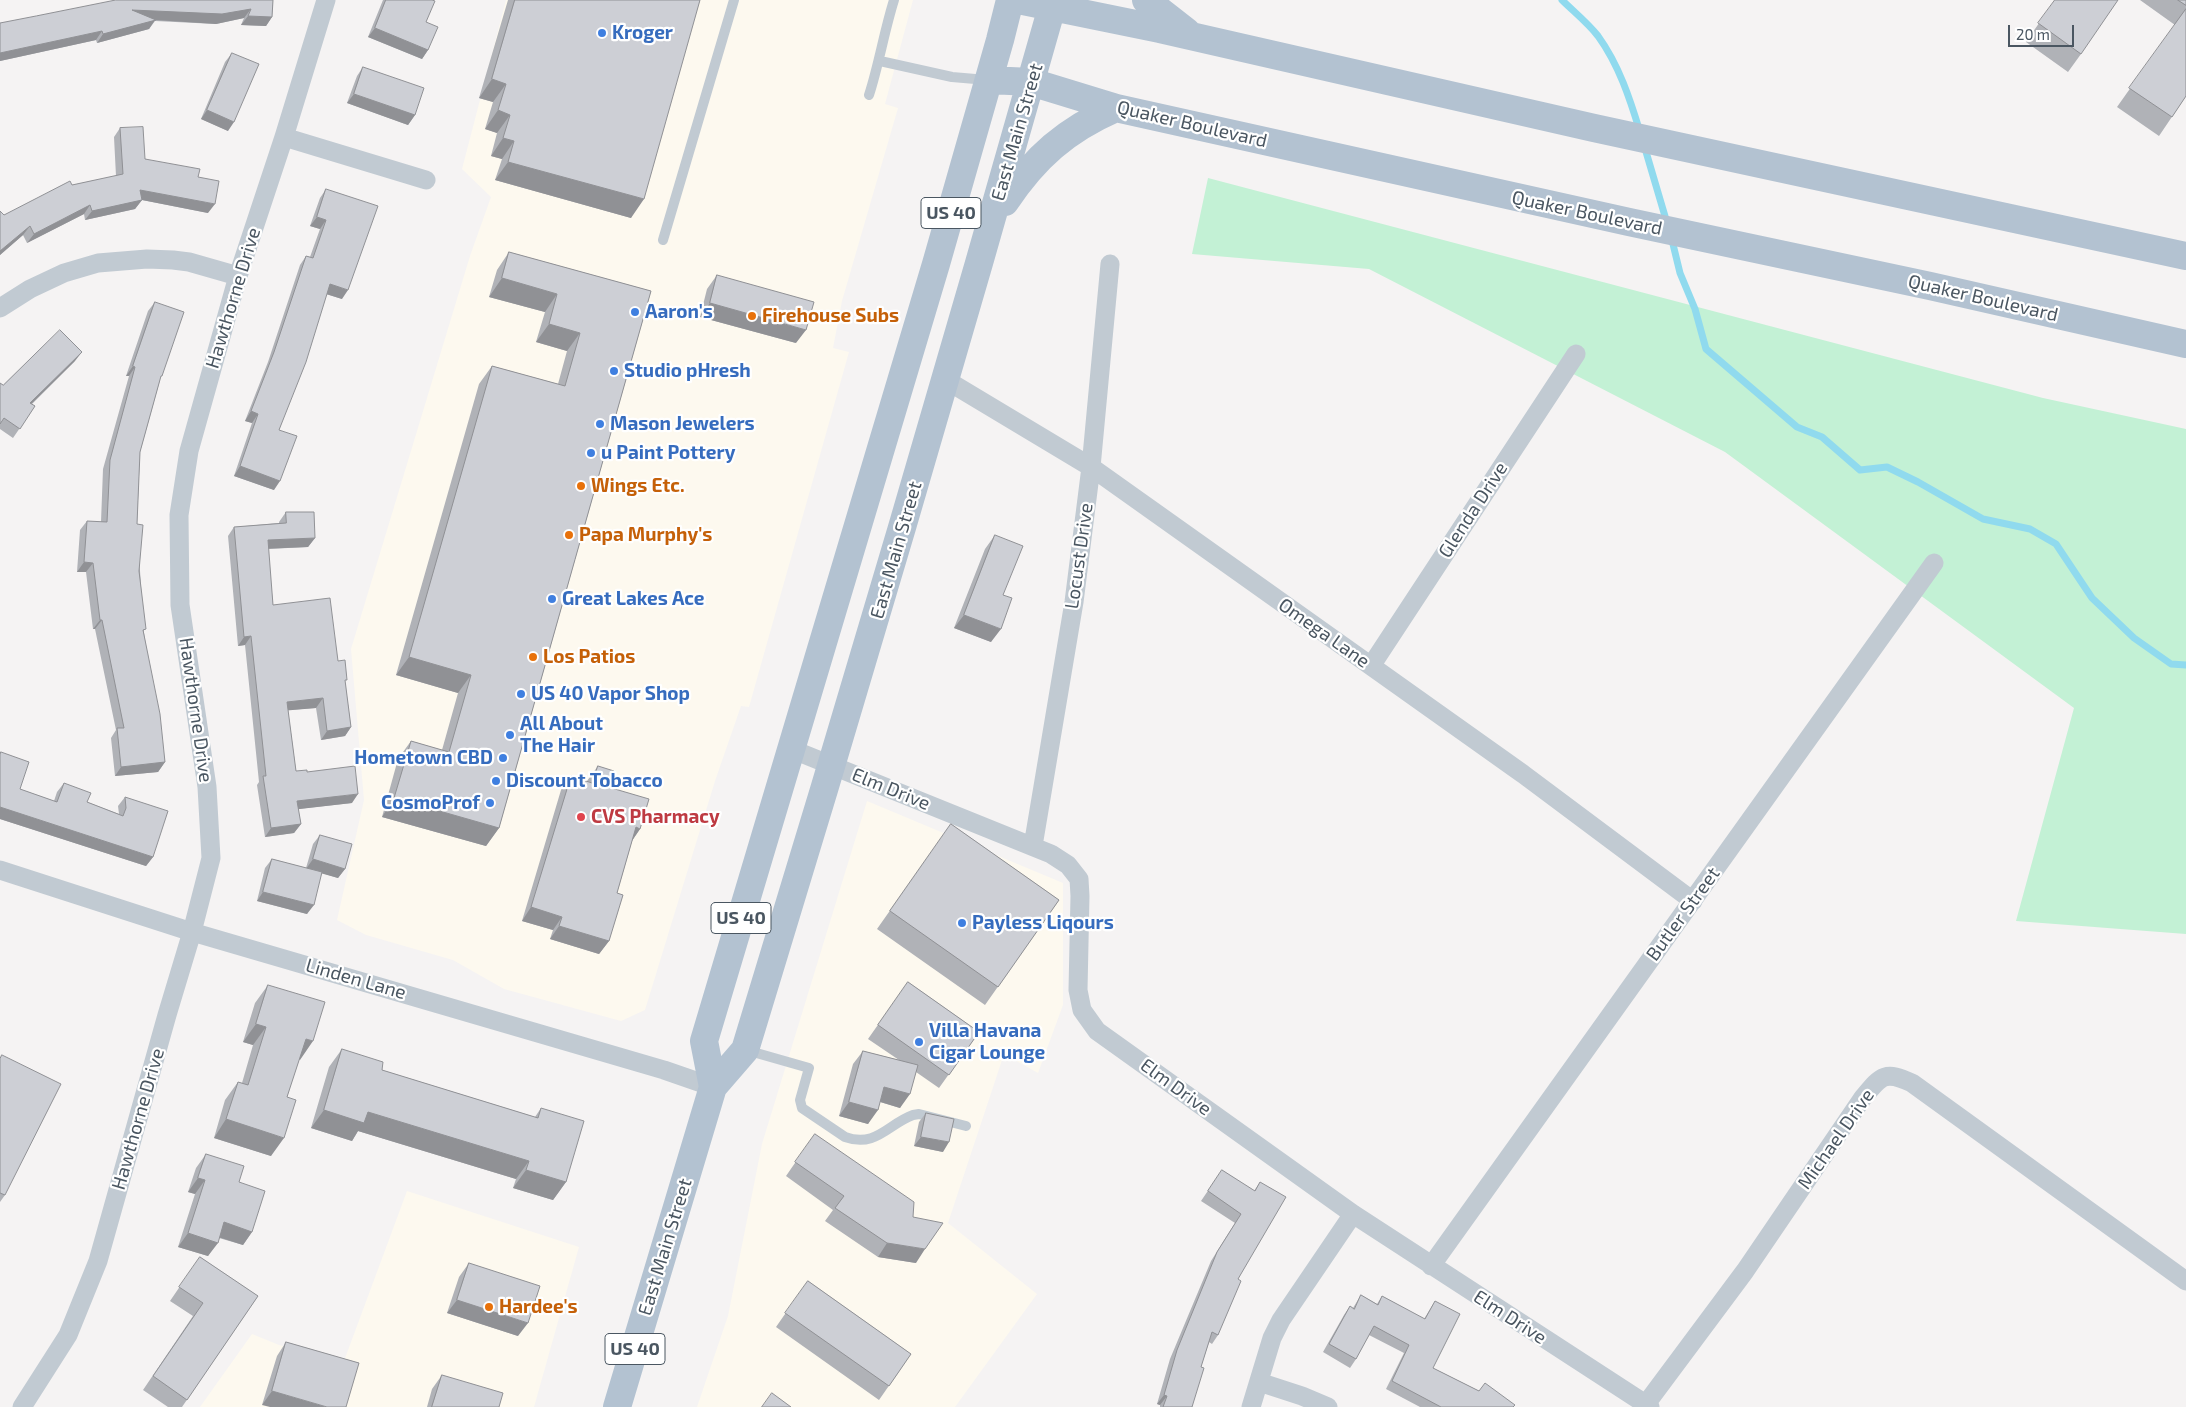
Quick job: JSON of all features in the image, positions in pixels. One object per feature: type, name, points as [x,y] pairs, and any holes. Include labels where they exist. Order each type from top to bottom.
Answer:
[{"type":"main road","name":"East Main Street","points":[[713,1087],[704,1041],[989,80],[1010,0]]},
{"type":"main road","points":[[1018,0],[1053,4],[1594,128],[2186,256]]},
{"type":"main road","points":[[1146,0],[1194,37]]},
{"type":"main road","name":"East Main Street","points":[[618,1407],[713,1087],[745,1050],[946,380],[1053,4]]},
{"type":"main road","name":"Quaker Boulevard","points":[[989,80],[1031,82],[1116,108],[1629,222],[1930,286],[2186,344]]},
{"type":"main road","points":[[993,220],[1021,177],[1044,152],[1074,130],[1116,108]]},
{"type":"street","name":"Hawthorne Drive","points":[[22,1407],[68,1335],[98,1261],[192,932],[211,858],[207,787],[180,605],[179,515],[189,451],[238,276],[284,137],[326,0]]},
{"type":"street","points":[[284,137],[426,180]]},
{"type":"street","points":[[0,308],[30,289],[47,281],[98,263],[147,259],[173,260],[189,262],[238,276]]},
{"type":"street","name":"Locust Drive","points":[[1033,846],[1074,602],[1092,467],[1110,264]]},
{"type":"street","name":"Glenda Drive","points":[[1370,666],[1576,354]]},
{"type":"street","name":"Omega Lane","points":[[946,380],[1092,467],[1523,774],[1693,901]]},
{"type":"street","name":"Butler Street","points":[[1431,1266],[1934,563]]},
{"type":"street","name":"Elm Drive","points":[[791,749],[1033,846],[1051,854],[1068,865],[1079,879],[1078,990],[1082,1010],[1097,1031],[1352,1214],[1648,1406]]},
{"type":"street","name":"Linden Lane","points":[[0,870],[192,932],[664,1070],[713,1087]]},
{"type":"street","name":"Michael Drive","points":[[1648,1406],[1745,1271],[1862,1099],[1876,1082],[1885,1076],[1895,1075],[1912,1083],[2186,1281]]},
{"type":"street","points":[[1251,1407],[1272,1338],[1281,1320],[1352,1214]]},
{"type":"street","points":[[1259,1382],[1328,1407]]},
{"type":"lane","points":[[663,240],[734,0]]},
{"type":"lane","points":[[869,96],[880,61],[884,32],[894,0]]},
{"type":"lane","points":[[880,61],[952,77],[989,80]]},
{"type":"lane","points":[[745,1050],[808,1068],[800,1100],[802,1108],[845,1137],[857,1140],[879,1137],[907,1117],[919,1114],[966,1126]]},
{"type":"shaded area","points":[[506,0],[913,0],[885,104],[898,108],[842,301],[833,348],[849,352],[749,707],[741,706],[715,781],[645,1010],[621,1021],[504,989],[453,960],[366,935],[337,920],[364,800],[351,649],[470,256],[491,197],[462,169]]},
{"type":"shaded area","points":[[867,801],[1063,883],[1063,1005],[1038,1073],[1004,1054],[948,1223],[1037,1294],[955,1407],[697,1407],[728,1316],[762,1144]]},
{"type":"shaded area","points":[[407,1191],[579,1247],[534,1407],[200,1407],[252,1334],[279,1345],[344,1361]]},
{"type":"green space","points":[[1208,178],[2043,398],[2186,429],[2186,934],[2016,921],[2074,708],[1725,452],[1369,269],[1192,254]]},
{"type":"building","points":[[116,0],[273,0],[272,17],[248,16],[251,9],[222,14],[132,10],[156,20],[103,34],[102,31],[0,53],[0,23]]},
{"type":"building","points":[[386,0],[435,1],[426,22],[438,27],[428,50],[375,28]]},
{"type":"building","points":[[515,0],[700,0],[644,199],[508,162],[514,141],[503,138],[510,115],[498,110],[506,84],[492,79]]},
{"type":"building","points":[[2055,0],[2118,0],[2081,54],[2038,23]]},
{"type":"building","points":[[2178,0],[2186,0],[2186,5]]},
{"type":"building","points":[[2186,9],[2186,96],[2172,117],[2129,88]]},
{"type":"building","points":[[232,53],[259,64],[234,122],[207,110]]},
{"type":"building","points":[[363,67],[424,88],[415,115],[354,94]]},
{"type":"building","points":[[143,127],[145,159],[200,169],[198,177],[219,181],[215,204],[140,190],[142,200],[92,211],[90,205],[34,234],[30,226],[0,251],[0,211],[4,215],[70,181],[72,185],[123,174],[120,128]]},
{"type":"building","points":[[326,189],[378,206],[348,290],[330,284],[306,362],[279,430],[297,436],[280,481],[240,466],[258,414],[251,411],[274,352],[306,256],[313,258],[326,220],[317,217]]},
{"type":"building","points":[[509,252],[651,291],[499,828],[394,798],[411,741],[449,752],[471,675],[409,657],[492,366],[565,386],[580,333],[549,324],[557,294],[502,278]]},
{"type":"building","points":[[717,275],[814,302],[806,330],[710,303]]},
{"type":"building","points":[[155,302],[184,312],[161,376],[140,452],[137,524],[143,525],[139,571],[146,629],[143,630],[160,714],[165,762],[121,767],[117,728],[124,728],[102,620],[100,620],[93,563],[84,562],[87,521],[107,522],[110,460],[135,367],[133,366]]},
{"type":"building","points":[[60,330],[82,352],[30,403],[35,406],[20,429],[4,418],[0,424],[0,383],[3,385]]},
{"type":"building","points":[[286,512],[314,512],[315,538],[268,540],[273,605],[330,598],[338,661],[345,660],[347,680],[345,680],[351,727],[327,731],[323,698],[287,702],[296,771],[307,770],[307,772],[355,766],[358,794],[297,801],[301,824],[271,828],[263,776],[266,776],[251,636],[244,637],[234,527],[286,523]]},
{"type":"building","points":[[995,535],[1023,546],[1003,595],[1012,598],[1001,629],[964,615]]},
{"type":"building","points":[[1,752],[29,762],[20,789],[57,802],[64,783],[91,793],[87,802],[123,816],[126,808],[125,797],[168,811],[153,857],[0,807]]},
{"type":"building","name":"CVS Pharmacy","points":[[598,766],[614,771],[608,787],[649,799],[640,829],[636,827],[617,893],[623,895],[609,941],[559,926],[562,917],[531,907],[571,776],[592,783]]},
{"type":"building","name":"Payless Liqours","points":[[951,824],[1059,900],[998,987],[890,911]]},
{"type":"building","points":[[320,835],[352,844],[345,869],[313,859]]},
{"type":"building","points":[[272,859],[322,872],[314,905],[263,892]]},
{"type":"building","name":"Villa Havana Cigar Lounge","points":[[908,982],[979,1032],[949,1075],[878,1025]]},
{"type":"building","points":[[268,985],[325,1002],[313,1041],[306,1039],[287,1097],[296,1100],[284,1138],[226,1119],[238,1082],[248,1085],[266,1027],[256,1024]]},
{"type":"building","points":[[342,1049],[383,1062],[382,1070],[538,1118],[541,1108],[584,1121],[566,1182],[526,1170],[529,1161],[368,1112],[364,1123],[324,1110]]},
{"type":"building","points":[[863,1051],[918,1065],[910,1094],[884,1087],[878,1110],[849,1102]]},
{"type":"building","points":[[2,1055],[61,1084],[5,1195],[0,1193],[0,1059]]},
{"type":"building","points":[[926,1113],[954,1119],[949,1142],[921,1137]]},
{"type":"building","points":[[815,1134],[914,1202],[913,1217],[943,1223],[925,1249],[887,1243],[835,1208],[844,1196],[795,1162]]},
{"type":"building","points":[[206,1154],[244,1166],[239,1182],[265,1191],[252,1232],[224,1222],[218,1243],[188,1233],[205,1180],[198,1178]]},
{"type":"building","points":[[1222,1170],[1255,1191],[1260,1182],[1286,1197],[1238,1279],[1241,1281],[1218,1335],[1212,1332],[1201,1367],[1204,1368],[1192,1407],[1163,1407],[1167,1396],[1164,1395],[1177,1350],[1217,1252],[1241,1214],[1208,1191]]},
{"type":"building","points":[[200,1257],[258,1296],[187,1400],[153,1376],[203,1303],[179,1287]]},
{"type":"building","points":[[469,1263],[540,1286],[528,1323],[457,1300]]},
{"type":"building","points":[[808,1281],[911,1354],[889,1386],[785,1313]]},
{"type":"building","points":[[1361,1295],[1378,1305],[1382,1296],[1425,1319],[1435,1301],[1460,1314],[1433,1368],[1479,1391],[1485,1383],[1515,1405],[1513,1407],[1441,1407],[1392,1381],[1409,1345],[1374,1326],[1356,1359],[1329,1344],[1350,1306],[1354,1309]]},
{"type":"building","points":[[286,1342],[359,1363],[346,1407],[327,1407],[272,1391]]},
{"type":"building","points":[[442,1375],[503,1393],[499,1407],[432,1407]]},
{"type":"building","points":[[772,1393],[791,1407],[762,1407]]},
{"type":"waterway","points":[[1562,0],[1590,26],[1605,47],[1623,82],[1640,132]]},
{"type":"waterway","points":[[1644,145],[1667,223]]},
{"type":"waterway","points":[[1671,236],[1680,273],[1695,309],[1706,349],[1797,427],[1822,437],[1860,470],[1887,467],[1918,482],[1983,519],[2030,529],[2056,544],[2092,598],[2134,638],[2171,664],[2186,665]]},
{"type":"place","name":"Kroger","points":[[602,33]]},
{"type":"place","name":"Aaron's","points":[[635,312]]},
{"type":"place","name":"Firehouse Subs","points":[[752,316]]},
{"type":"place","name":"Studio pHresh","points":[[614,371]]},
{"type":"place","name":"Mason Jewelers","points":[[600,424]]},
{"type":"place","name":"u Paint Pottery","points":[[591,453]]},
{"type":"place","name":"Wings Etc.","points":[[581,486]]},
{"type":"place","name":"Papa Murphy's","points":[[569,535]]},
{"type":"place","name":"Great Lakes Ace","points":[[552,599]]},
{"type":"place","name":"Los Patios","points":[[533,657]]},
{"type":"place","name":"US 40 Vapor Shop","points":[[521,694]]},
{"type":"place","name":"All About The Hair","points":[[510,735]]},
{"type":"place","name":"Hometown CBD","points":[[503,758]]},
{"type":"place","name":"Discount Tobacco","points":[[496,781]]},
{"type":"place","name":"CosmoProf","points":[[490,803]]},
{"type":"place","name":"CVS Pharmacy","points":[[581,817]]},
{"type":"place","name":"Payless Liqours","points":[[962,923]]},
{"type":"place","name":"Villa Havana Cigar Lounge","points":[[919,1042]]},
{"type":"place","name":"Hardee's","points":[[489,1307]]}]
